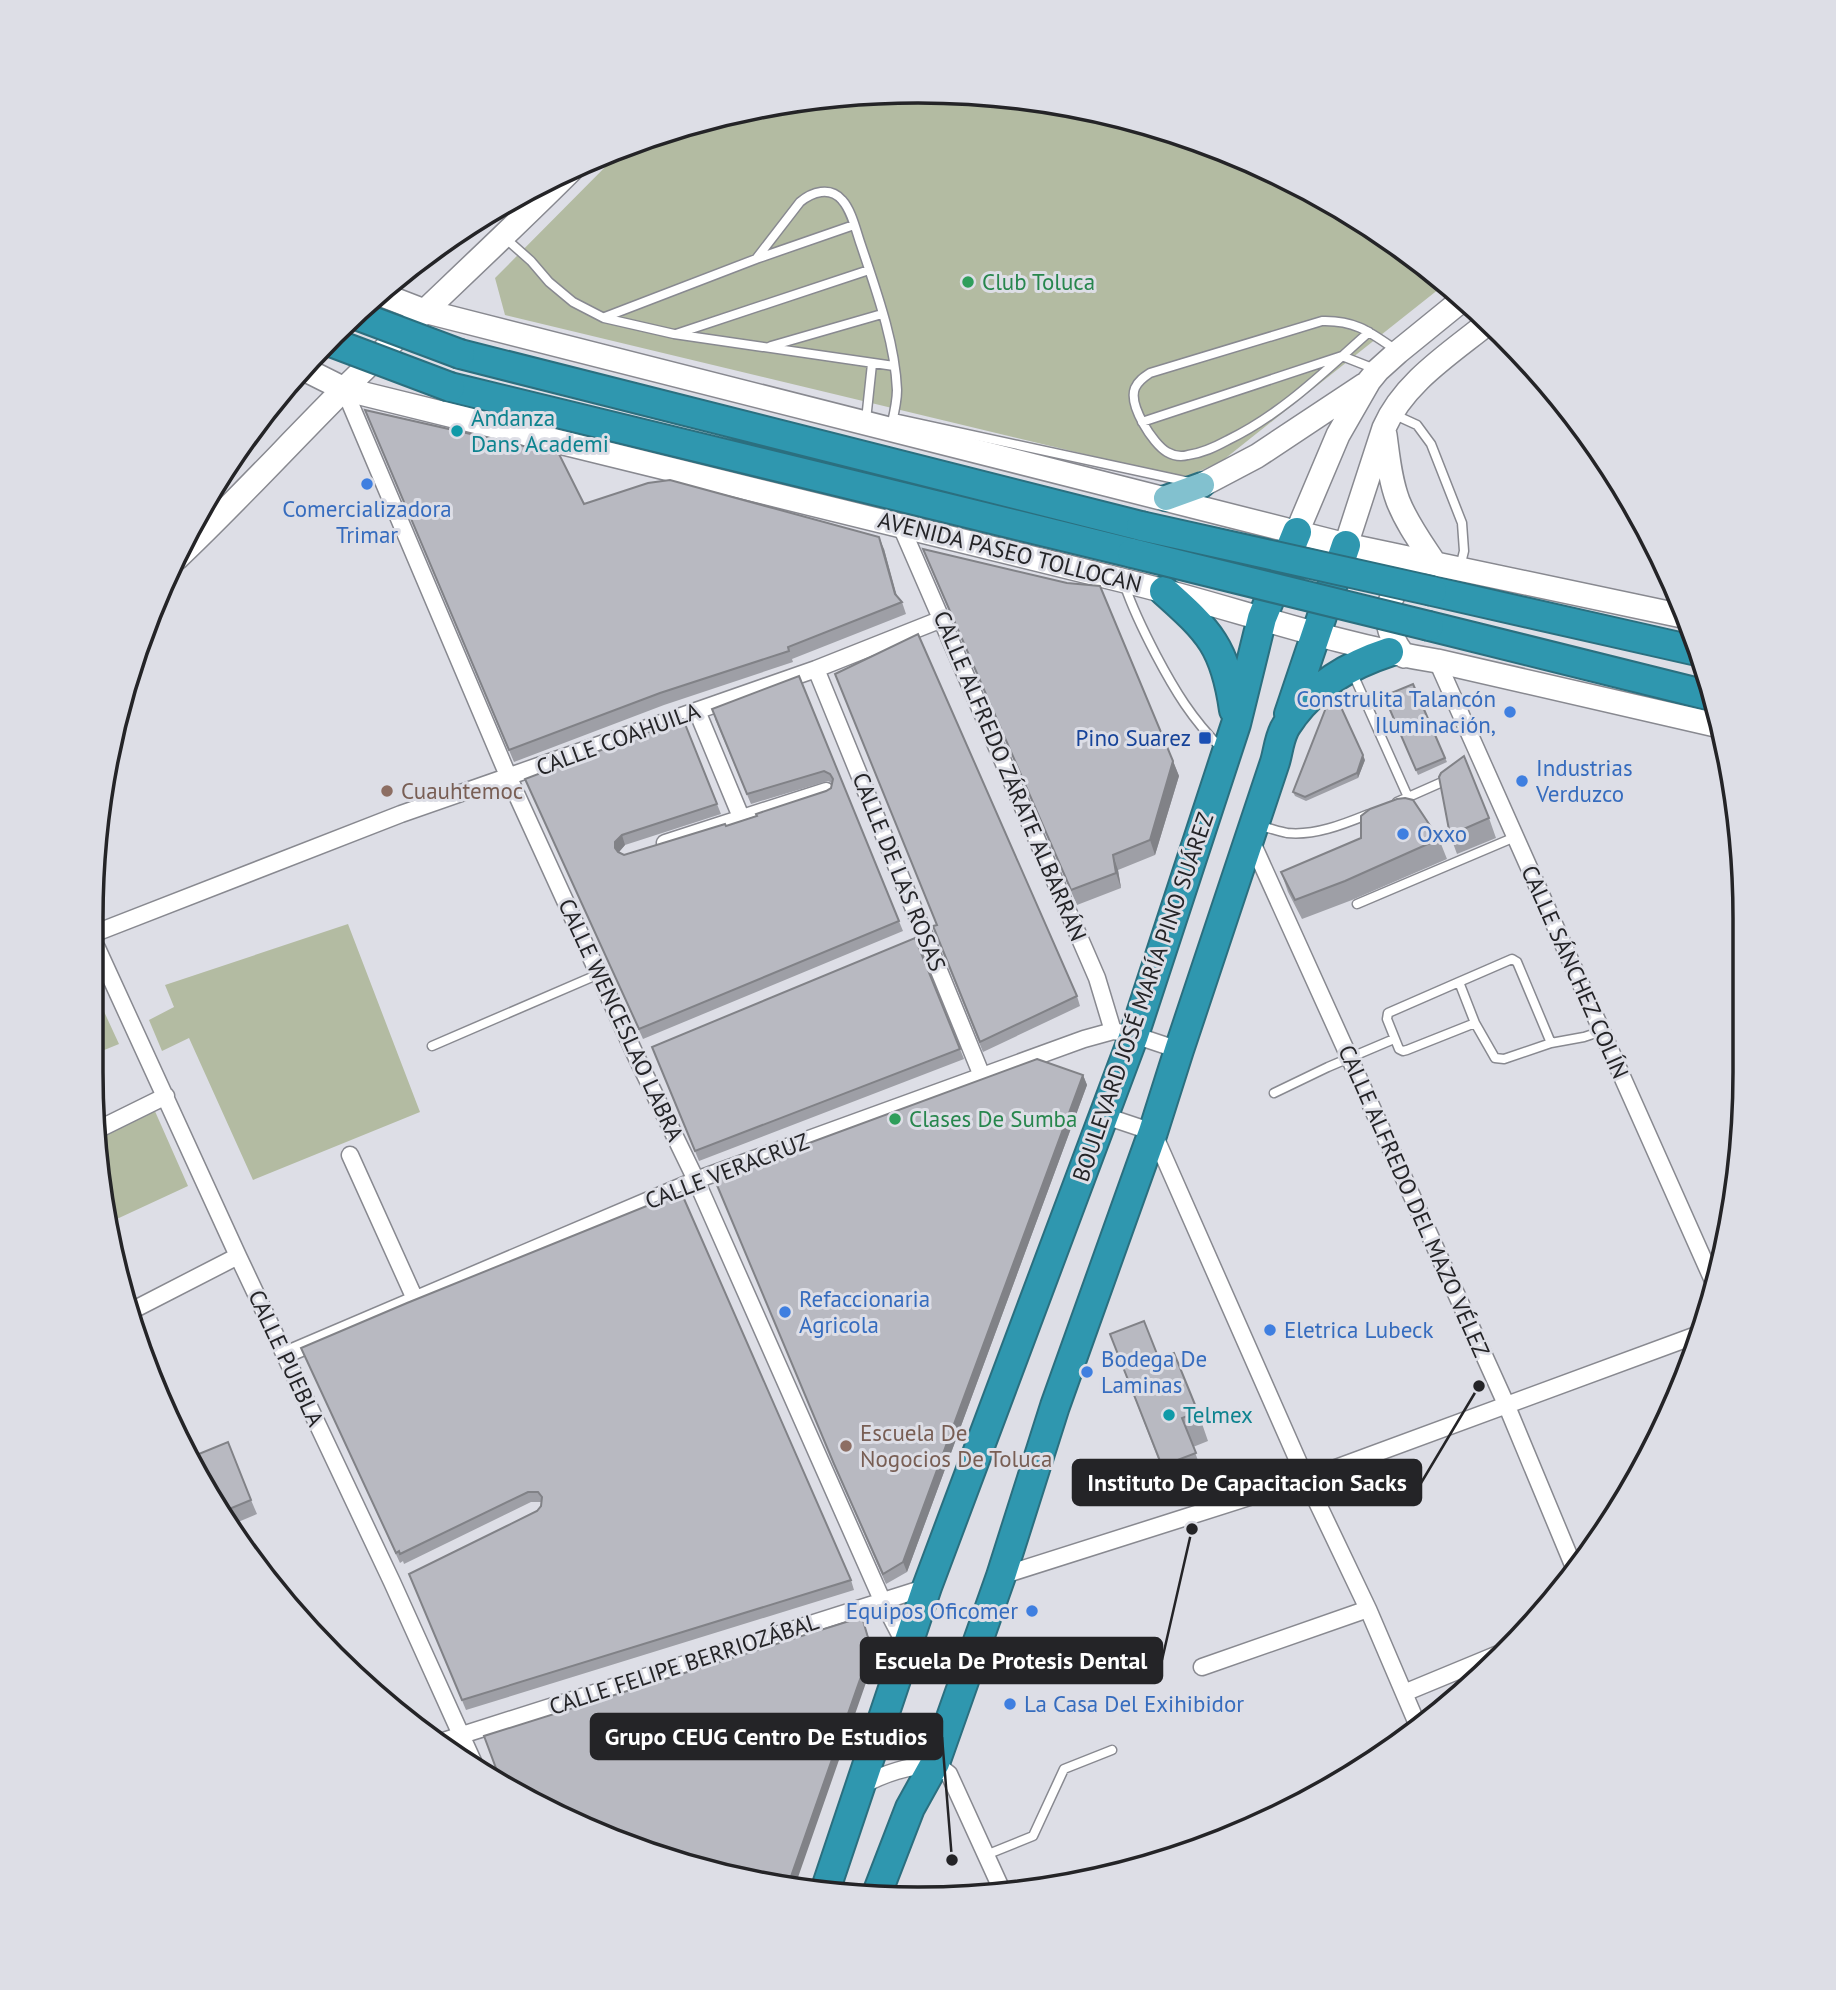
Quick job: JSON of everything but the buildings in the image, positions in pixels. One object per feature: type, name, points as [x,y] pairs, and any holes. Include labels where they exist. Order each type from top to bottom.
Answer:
[{"type":"highway","points":[[366,319],[460,354],[1141,526],[1444,573],[1687,648]]},
{"type":"highway","name":"AVENIDA PASEO TOLLOCAN","points":[[339,345],[450,387],[1701,694]]},
{"type":"highway","name":"BOULEVARD JOSÉ MARÍA PINO SUÁREZ","points":[[828,1882],[927,1587],[1105,1116],[1124,1033],[1236,724],[1262,618],[1297,532]]},
{"type":"highway","points":[[880,1886],[910,1808],[936,1763],[1001,1576],[1055,1406],[1153,1132],[1346,545]]},
{"type":"highway","points":[[1164,590],[1196,619],[1215,644],[1229,678],[1236,724]]},
{"type":"highway","points":[[1284,730],[1297,711],[1332,679],[1369,659],[1397,654]]},
{"type":"main road","points":[[198,538],[344,389],[549,192]]},
{"type":"main road","points":[[389,298],[424,311],[866,423],[892,424],[1444,573]]},
{"type":"main road","name":"BOULEVARD JOSÉ MARÍA PINO SUÁREZ","points":[[1297,532],[1338,435],[1374,376],[1398,352],[1455,305]]},
{"type":"main road","points":[[1346,545],[1387,421],[1424,375],[1480,329]]},
{"type":"main road","name":"AVENIDA PASEO TOLLOCAN","points":[[312,373],[344,389],[1164,590],[1317,635],[1709,723]]},
{"type":"main road","points":[[1166,498],[1202,485],[1257,456],[1374,376]]},
{"type":"main road","points":[[1387,421],[1390,476],[1398,502],[1412,530],[1444,573]]},
{"type":"main road","points":[[1192,598],[1214,588],[1221,581],[1228,563],[1224,533],[1203,510]]},
{"type":"main road","points":[[1397,654],[1388,624],[1388,612],[1395,590],[1412,576],[1424,571],[1674,615]]},
{"type":"street","name":"CALLE WENCESLAO LABRA","points":[[344,389],[509,778],[599,974],[641,1052],[882,1600],[907,1648]]},
{"type":"street","points":[[211,513],[231,506]]},
{"type":"street","name":"CALLE ALFREDO ZÁRATE ALBARRÁN","points":[[900,524],[1097,978],[1124,1033]]},
{"type":"street","name":"CALLE COAHUILA","points":[[103,930],[401,814],[698,711],[942,619]]},
{"type":"street","name":"CALLE SÁNCHEZ COLÍN","points":[[1437,661],[1476,767],[1515,837],[1708,1270]]},
{"type":"street","name":"CALLE DE LAS ROSAS","points":[[816,668],[917,937],[982,1076]]},
{"type":"street","points":[[698,711],[741,817]]},
{"type":"street","points":[[654,846],[826,791]]},
{"type":"street","name":"CALLE ALFREDO DEL MAZO VÉLEZ","points":[[1252,831],[1349,1058],[1506,1404],[1570,1559]]},
{"type":"street","name":"CALLE PUEBLA","points":[[103,961],[469,1752]]},
{"type":"street","points":[[1124,1033],[1179,1050]]},
{"type":"street","name":"CALLE VERACRUZ","points":[[285,1355],[696,1180],[982,1076],[1124,1033]]},
{"type":"street","points":[[105,1126],[166,1096]]},
{"type":"street","points":[[1105,1116],[1153,1132],[1414,1718]]},
{"type":"street","points":[[350,1155],[415,1299]]},
{"type":"street","points":[[138,1307],[238,1256]]},
{"type":"street","points":[[1001,1576],[1306,1479],[1688,1339]]},
{"type":"street","points":[[392,1582],[410,1574]]},
{"type":"street","name":"CALLE FELIPE BERRIOZÁBAL","points":[[451,1739],[927,1587]]},
{"type":"street","points":[[1202,1667],[1368,1609]]},
{"type":"street","points":[[1404,1693],[1479,1662]]},
{"type":"street","points":[[859,1787],[904,1768],[936,1763],[949,1774],[998,1882]]},
{"type":"lane","points":[[755,259],[800,202],[820,191],[831,192],[843,200],[854,225],[882,314],[897,392],[892,424],[1202,485]]},
{"type":"lane","points":[[604,318],[755,259],[854,225]]},
{"type":"lane","points":[[504,237],[573,302],[604,318],[674,334],[894,366]]},
{"type":"lane","points":[[674,334],[869,270]]},
{"type":"lane","points":[[766,347],[882,314]]},
{"type":"lane","points":[[1369,332],[1274,414],[1248,431],[1206,451],[1179,456],[1170,454],[1157,445],[1142,422],[1134,401],[1134,389],[1140,380],[1150,373],[1322,321],[1352,323],[1369,332],[1398,352]]},
{"type":"lane","points":[[1342,356],[1374,376]]},
{"type":"lane","points":[[1142,422],[1342,356]]},
{"type":"lane","points":[[866,423],[872,364]]},
{"type":"lane","points":[[1387,421],[1417,425],[1431,444],[1462,523],[1464,551],[1444,573]]},
{"type":"lane","points":[[1123,580],[1132,608],[1177,694],[1201,728],[1226,752]]},
{"type":"lane","points":[[1350,668],[1408,797]]},
{"type":"lane","points":[[1252,831],[1311,832],[1344,824],[1458,775]]},
{"type":"lane","points":[[1357,904],[1515,837]]},
{"type":"lane","points":[[1475,1023],[1403,1051],[1394,1039],[1387,1018],[1388,1013],[1513,959],[1517,962],[1551,1043]]},
{"type":"lane","points":[[432,1046],[599,974]]},
{"type":"lane","points":[[1459,982],[1475,1023],[1495,1058],[1504,1059],[1551,1043],[1602,1031]]},
{"type":"lane","points":[[1275,1093],[1394,1039]]},
{"type":"lane","points":[[986,1855],[1033,1836],[1064,1769],[1112,1750]]},
{"type":"green space","name":"Club Toluca","points":[[918,103],[1024,110],[1129,131],[1180,146],[1230,165],[1325,212],[1371,241],[1437,291],[1222,461],[1184,478],[505,315],[495,278],[608,164],[656,146],[759,119],[812,110]]},
{"type":"green space","points":[[348,924],[420,1112],[253,1180],[189,1038],[162,1051],[149,1020],[174,1007],[165,985]]},
{"type":"green space","points":[[103,1009],[119,1044],[103,1051]]},
{"type":"green space","points":[[154,1109],[188,1186],[117,1219],[106,1135]]},
{"type":"place","name":"Club Toluca","points":[[968,282]]},
{"type":"place","name":"Andanza Dans Academi","points":[[457,431]]},
{"type":"place","name":"Comercializadora Trimar","points":[[367,484]]},
{"type":"place","name":"Construlita Talancón Iluminación,","points":[[1510,712]]},
{"type":"place","name":"Pino Suarez","points":[[1205,738]]},
{"type":"place","name":"Industrias Verduzco","points":[[1522,781]]},
{"type":"place","name":"Cuauhtemoc","points":[[387,791]]},
{"type":"place","name":"Oxxo","points":[[1403,834]]},
{"type":"place","name":"Clases De Sumba","points":[[895,1119]]},
{"type":"place","name":"Refaccionaria Agricola","points":[[785,1312]]},
{"type":"place","name":"Eletrica Lubeck","points":[[1270,1330]]},
{"type":"place","name":"Bodega De Laminas","points":[[1087,1372]]},
{"type":"place","name":"Instituto De Capacitacion Sacks","points":[[1479,1386]]},
{"type":"place","name":"Telmex","points":[[1169,1415]]},
{"type":"place","name":"Escuela De Nogocios De Toluca","points":[[846,1446]]},
{"type":"place","name":"Escuela De Protesis Dental","points":[[1192,1529]]},
{"type":"place","name":"Equipos Oficomer","points":[[1032,1611]]},
{"type":"place","name":"La Casa Del Exihibidor","points":[[1010,1704]]},
{"type":"place","name":"Grupo CEUG Centro De Estudios","points":[[952,1860]]}]
